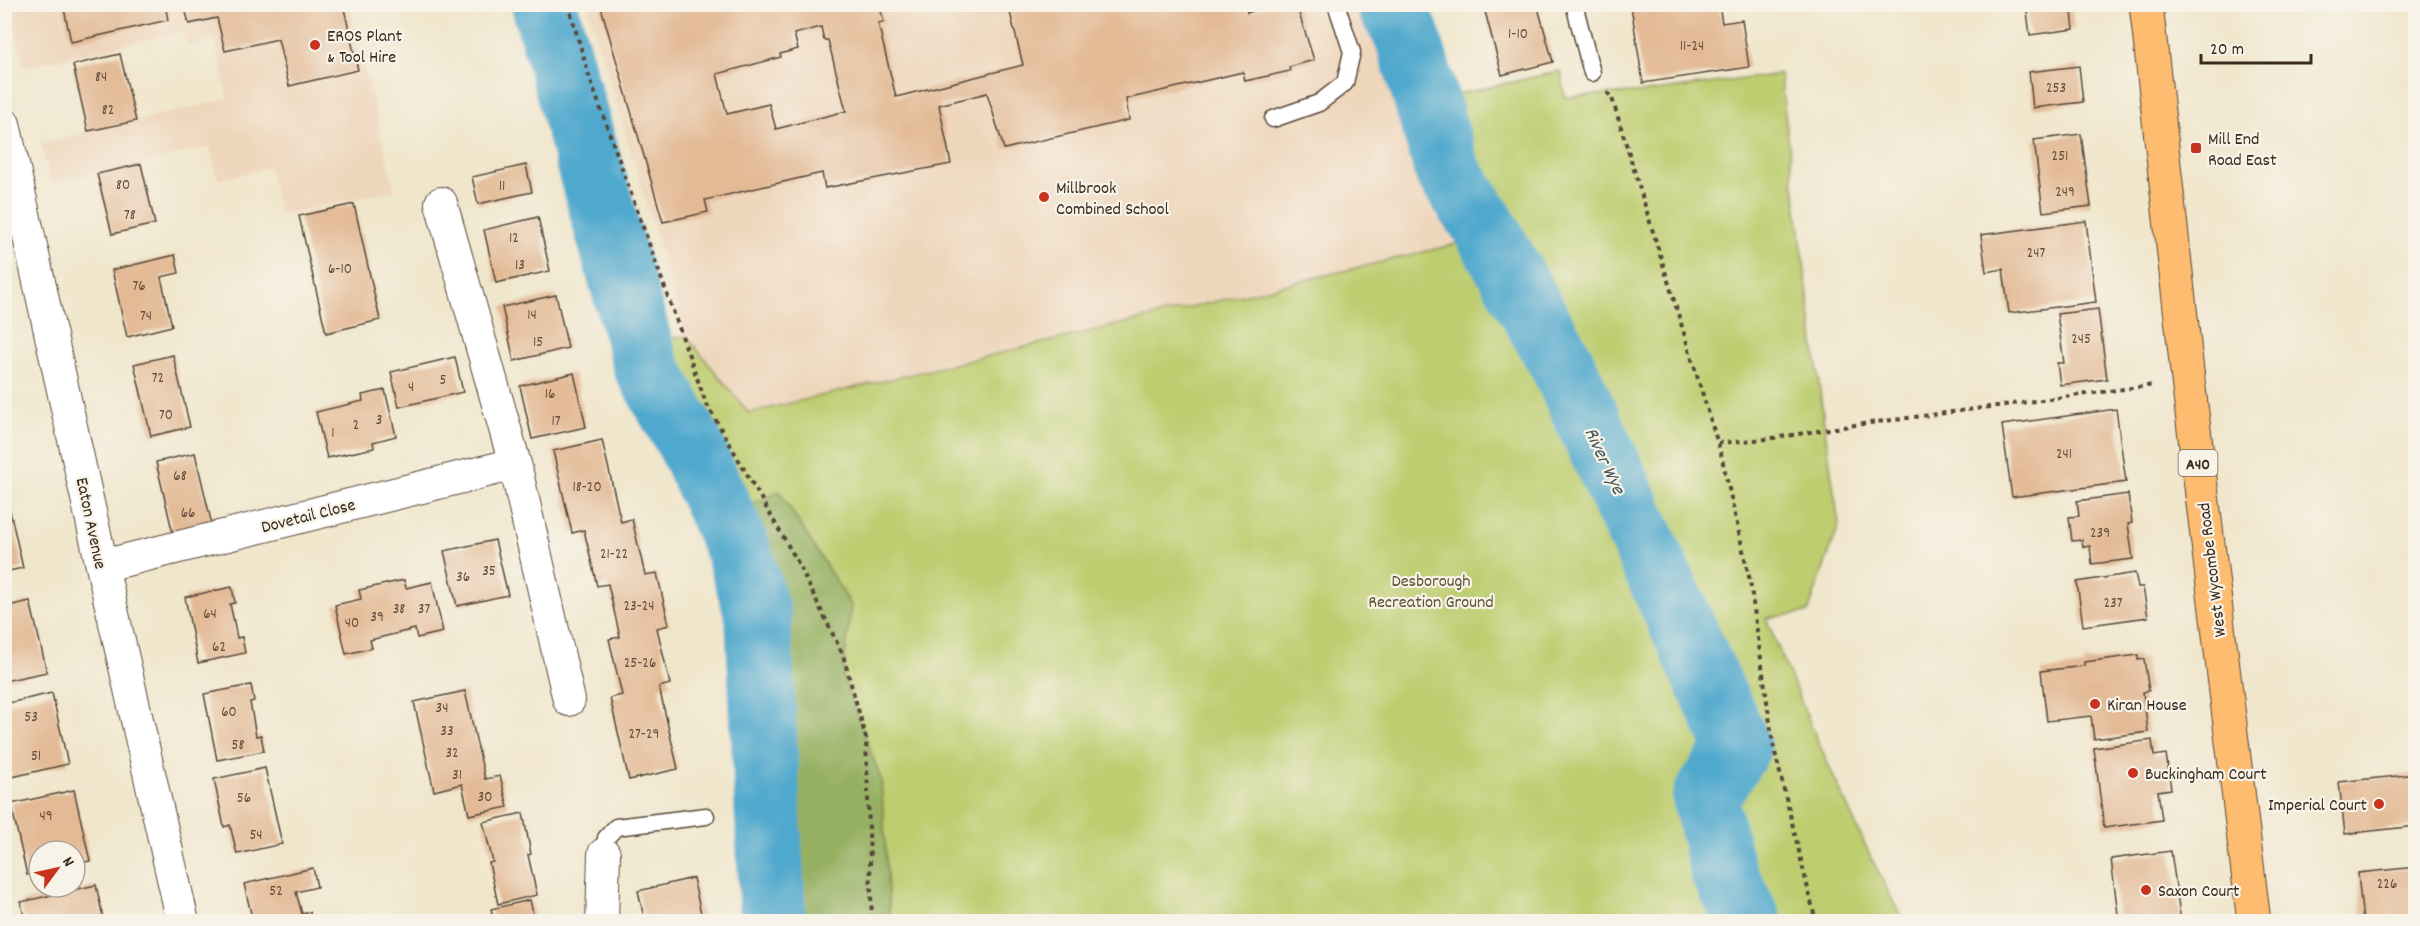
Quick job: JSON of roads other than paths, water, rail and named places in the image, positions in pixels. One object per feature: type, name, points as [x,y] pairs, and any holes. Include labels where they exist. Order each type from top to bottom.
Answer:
[{"type":"main road","name":"West Wycombe Road","points":[[2146,4],[2188,380],[2254,921]]},
{"type":"street","name":"Eaton Avenue","points":[[4,124],[183,921]]},
{"type":"street","points":[[441,203],[515,464],[569,700]]},
{"type":"street","name":"Dovetail Close","points":[[102,566],[515,464]]},
{"type":"street","points":[[602,921],[604,854]]},
{"type":"lane","points":[[1273,119],[1319,104],[1345,83],[1352,52],[1336,4]]},
{"type":"lane","points":[[1574,4],[1592,73]]},
{"type":"lane","points":[[604,854],[606,837],[616,827],[706,816]]},
{"type":"waterway","points":[[544,4],[646,366],[690,444],[738,550],[758,615],[773,922]]},
{"type":"waterway","name":"River Wye","points":[[1389,4],[1407,35],[1448,172],[1480,219],[1562,364],[1738,747],[1705,798],[1722,869],[1749,922]]},
{"type":"place","name":"EROS Plant & Tool Hire","points":[[315,45]]},
{"type":"place","name":"Mill End Road East","points":[[2196,148]]},
{"type":"place","name":"Millbrook Combined School","points":[[1044,197]]},
{"type":"place","name":"Kiran House","points":[[2095,704]]},
{"type":"place","name":"Buckingham Court","points":[[2133,773]]},
{"type":"place","name":"Imperial Court","points":[[2379,804]]},
{"type":"place","name":"Saxon Court","points":[[2146,890]]},
{"type":"park label","name":"Desborough Recreation Ground","points":[[1431,590]]}]
